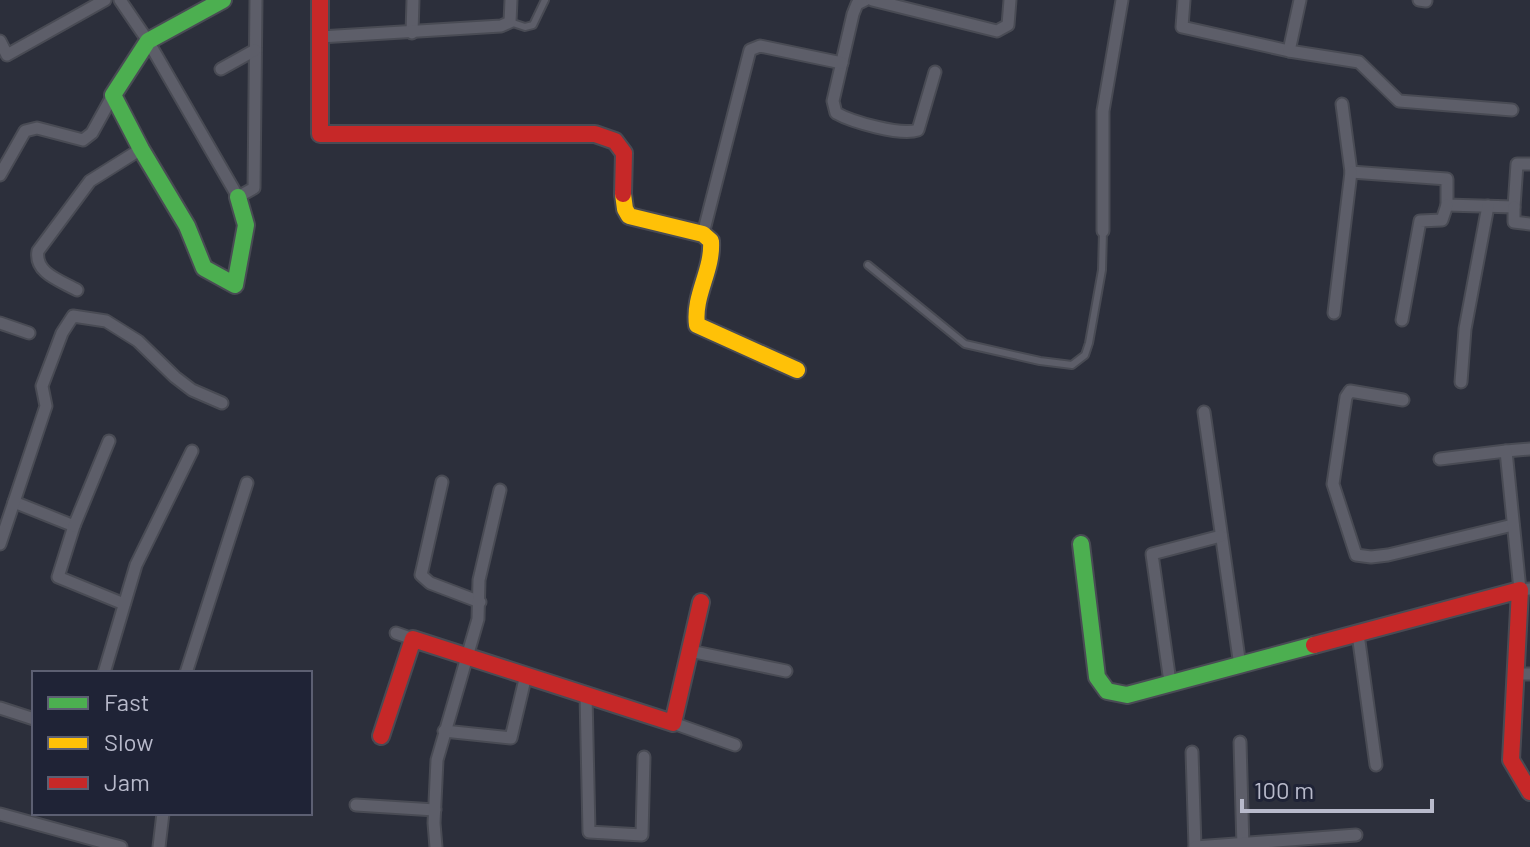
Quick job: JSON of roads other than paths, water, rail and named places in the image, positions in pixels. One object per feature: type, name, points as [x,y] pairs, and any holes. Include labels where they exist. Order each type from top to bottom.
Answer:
[{"type":"street","points":[[0,41],[4,57],[105,0]]},
{"type":"street","points":[[113,95],[187,226],[204,268],[235,285],[246,225],[238,197],[148,41],[120,0]]},
{"type":"street","points":[[0,175],[25,131],[37,128],[83,140],[92,133],[148,41],[223,0]]},
{"type":"street","points":[[238,197],[254,188],[256,0]]},
{"type":"street","points":[[320,0],[320,134],[595,134],[613,140],[624,153],[625,212],[629,216],[703,234],[711,241],[713,246],[695,313],[697,325],[797,370]]},
{"type":"street","points":[[412,33],[413,0]]},
{"type":"street","points":[[320,37],[501,26],[510,22],[511,0]]},
{"type":"street","points":[[872,0],[997,31],[1008,25],[1010,0]]},
{"type":"street","points":[[1103,231],[1103,111],[1122,0]]},
{"type":"street","points":[[1184,0],[1182,27],[1289,51],[1359,62],[1399,101],[1512,110]]},
{"type":"street","points":[[1289,51],[1300,0]]},
{"type":"street","points":[[859,1],[833,101],[836,113],[907,132],[918,130],[935,72]]},
{"type":"street","points":[[703,234],[750,50],[760,46],[842,63]]},
{"type":"street","points":[[221,69],[255,50]]},
{"type":"street","points":[[1334,313],[1351,172],[1342,104]]},
{"type":"street","points":[[77,290],[43,270],[37,256],[41,245],[90,181],[141,149]]},
{"type":"street","points":[[1530,164],[1517,164],[1514,207],[1514,222],[1530,224]]},
{"type":"street","points":[[1351,172],[1447,179],[1444,219],[1420,221],[1402,320]]},
{"type":"street","points":[[1447,205],[1514,207]]},
{"type":"street","points":[[1461,382],[1465,329],[1488,206]]},
{"type":"street","points":[[1,536],[46,406],[42,386],[62,333],[73,316],[106,321],[138,341],[192,390],[222,403]]},
{"type":"street","points":[[0,323],[29,333]]},
{"type":"street","points":[[1403,400],[1359,391],[1350,391],[1346,397],[1333,484],[1356,555],[1388,555],[1513,525]]},
{"type":"street","points":[[1204,412],[1240,666]]},
{"type":"street","points":[[109,441],[74,526],[58,577],[124,604]]},
{"type":"street","points":[[1440,459],[1530,449]]},
{"type":"street","points":[[105,671],[136,565],[192,451]]},
{"type":"street","points":[[1506,451],[1513,525],[1525,590],[1522,674],[1511,760],[1530,792]]},
{"type":"street","points":[[442,482],[421,575],[430,583],[480,602]]},
{"type":"street","points":[[187,671],[247,483]]},
{"type":"street","points":[[436,847],[437,760],[469,657],[480,602],[479,580],[500,490]]},
{"type":"street","points":[[14,502],[74,526]]},
{"type":"street","points":[[1170,682],[1152,554],[1221,536]]},
{"type":"street","points":[[1081,544],[1097,677],[1107,691],[1127,695],[1525,590]]},
{"type":"street","points":[[673,723],[701,602]]},
{"type":"street","points":[[396,633],[735,745]]},
{"type":"street","points":[[1358,634],[1376,765]]},
{"type":"street","points":[[381,736],[413,639]]},
{"type":"street","points":[[690,651],[786,671]]},
{"type":"street","points":[[444,731],[511,738],[526,675]]},
{"type":"street","points":[[586,694],[589,832],[642,835],[644,757]]},
{"type":"street","points":[[0,708],[32,718]]},
{"type":"street","points":[[1240,742],[1242,845]]},
{"type":"street","points":[[1192,752],[1195,847],[1356,835]]},
{"type":"street","points":[[356,805],[435,810]]},
{"type":"street","points":[[0,814],[121,847]]},
{"type":"street","points":[[159,847],[163,815]]},
{"type":"lane","points":[[510,22],[525,27],[533,25],[545,0]]},
{"type":"lane","points":[[868,265],[965,344],[1072,365],[1085,355],[1089,343],[1102,270],[1103,231]]}]
